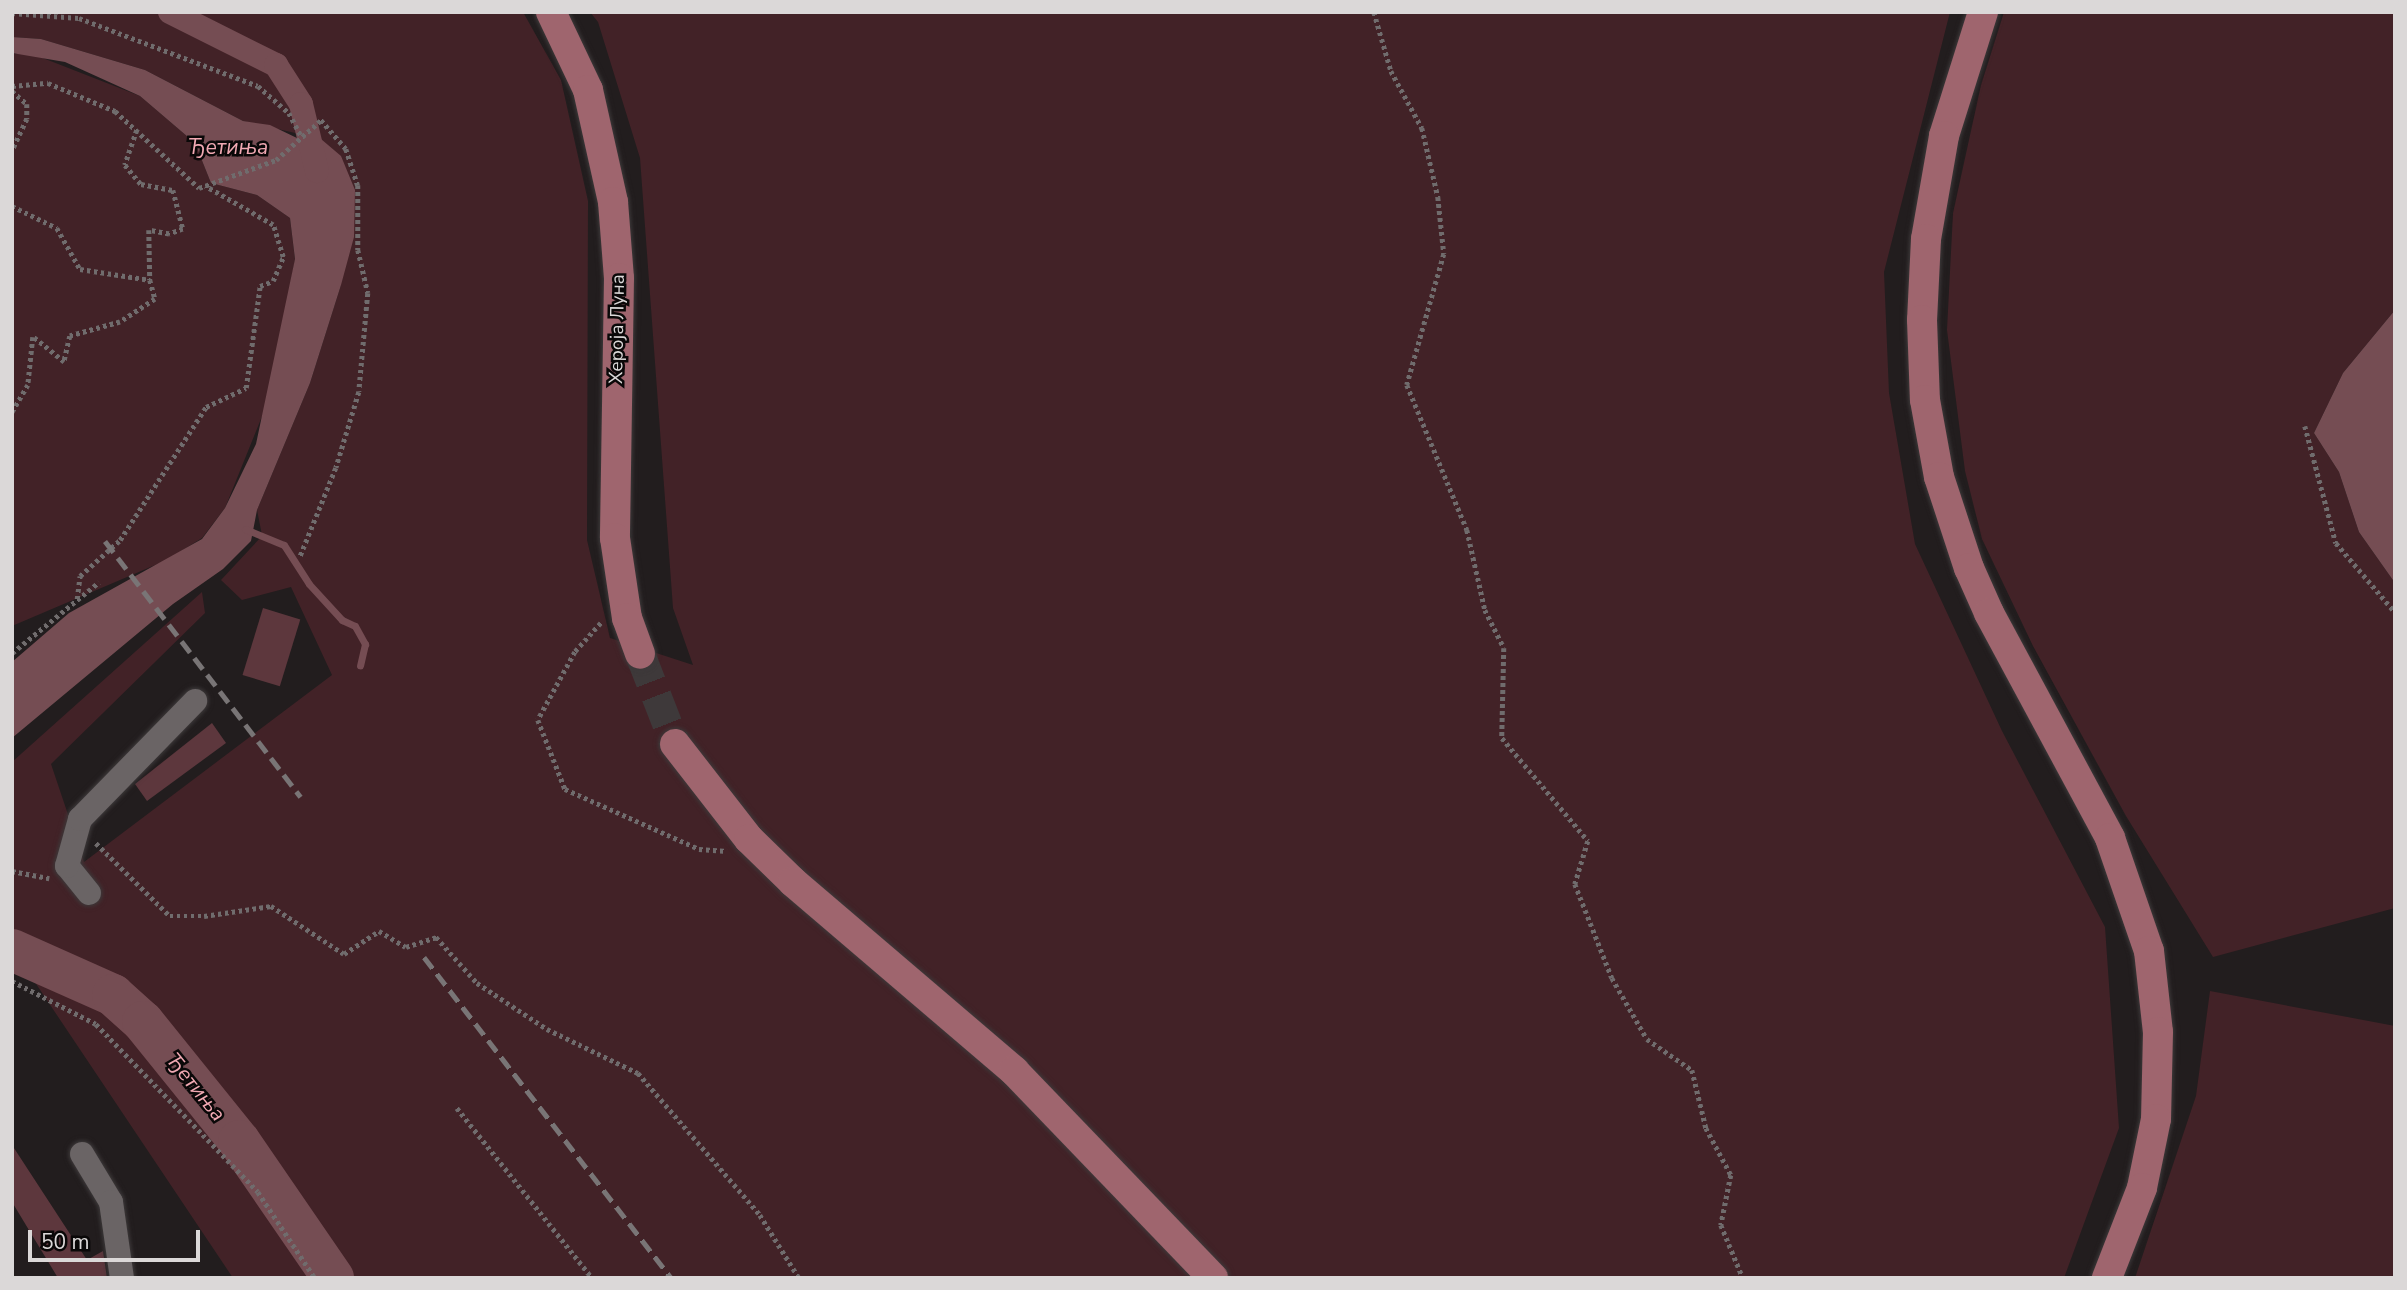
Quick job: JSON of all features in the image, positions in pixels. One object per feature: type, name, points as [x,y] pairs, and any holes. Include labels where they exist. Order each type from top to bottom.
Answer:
[{"type":"main road","name":"Хероја Луна","points":[[551,12],[588,90],[614,202],[619,278],[613,502],[623,599],[640,654]]},
{"type":"main road","points":[[1983,12],[1944,136],[1926,239],[1922,332],[1925,400],[1939,477],[1969,568],[1995,626],[2106,829],[2149,951],[2158,1032],[2156,1119],[2142,1188],[2107,1278]]},
{"type":"main road","points":[[675,744],[764,853],[1014,1071],[1213,1278]]},
{"type":"street","points":[[89,893],[67,866],[78,827],[136,759],[195,701]]},
{"type":"street","points":[[82,1154],[111,1202],[122,1278]]},
{"type":"path","points":[[1374,12],[1391,71],[1422,128],[1438,197],[1444,254],[1408,385],[1467,530],[1485,610],[1504,648],[1502,738],[1588,841],[1574,884],[1612,978],[1647,1039],[1692,1070],[1706,1128],[1731,1175],[1721,1225],[1742,1278]]},
{"type":"path","points":[[1377,19],[1380,12]]},
{"type":"path","points":[[12,13],[79,18],[258,86],[289,113],[303,136]]},
{"type":"path","points":[[12,88],[48,83],[115,111],[199,188],[261,169],[321,120],[346,149],[358,185],[358,250],[368,293],[359,392],[336,468],[300,557]]},
{"type":"path","points":[[12,88],[27,104],[27,119],[12,151]]},
{"type":"path","points":[[12,412],[28,385],[33,337],[64,362],[70,337],[120,322],[155,299],[150,280],[149,230],[169,234],[183,229],[173,190],[141,184],[125,165],[137,130]]},
{"type":"path","points":[[77,599],[80,576],[120,540],[206,407],[246,388],[260,286],[273,281],[284,257],[273,225],[204,186]]},
{"type":"path","points":[[12,206],[57,228],[80,269],[150,280]]},
{"type":"path","points":[[2305,426],[2336,543],[2395,611]]},
{"type":"path","points":[[12,653],[99,582]]},
{"type":"path","points":[[623,599],[575,652],[538,720],[565,789],[699,849],[764,853]]},
{"type":"path","points":[[78,827],[170,916],[204,916],[271,906],[345,954],[379,931],[406,947],[436,937],[477,983],[547,1029],[638,1073],[760,1214],[799,1278]]},
{"type":"path","points":[[12,981],[96,1024],[258,1192],[315,1278]]},
{"type":"path","points":[[457,1108],[592,1278]]},
{"type":"shaded area","points":[[12,12],[523,12],[561,80],[588,201],[587,540],[610,638],[693,665],[673,608],[640,158],[598,22],[590,12],[1950,12],[1884,272],[1889,393],[1915,544],[2002,731],[2105,927],[2119,1128],[2064,1278],[233,1278],[12,948],[12,762],[202,592],[205,613],[51,764],[84,862],[332,675],[291,587],[242,600],[221,580],[261,537],[279,543],[262,535],[257,510],[310,383],[341,285],[321,139],[243,121],[145,70],[41,39],[12,37]]},
{"type":"shaded area","points":[[2004,12],[2395,12],[2395,310],[2343,373],[2314,433],[2339,472],[2359,532],[2395,583],[2395,908],[2213,957],[2126,816],[2033,646],[1982,539],[1965,471],[1947,330],[1953,213],[1981,85]]},
{"type":"shaded area","points":[[30,53],[140,96],[195,143],[211,183],[257,195],[290,218],[295,260],[267,404],[225,508],[202,538],[167,560],[12,626],[12,54]]},
{"type":"shaded area","points":[[2210,991],[2395,1026],[2395,1278],[2135,1278],[2196,1096]]},
{"type":"water","points":[[12,37],[41,39],[145,70],[243,121],[270,125],[299,139],[321,139],[341,156],[355,190],[354,237],[341,285],[310,383],[257,510],[251,541],[223,569],[173,604],[12,738],[12,662],[69,613],[202,539],[225,508],[256,444],[295,259],[290,218],[257,195],[211,183],[195,143],[140,96],[65,62],[12,53]]},
{"type":"water","points":[[2395,310],[2395,583],[2359,532],[2339,472],[2314,433],[2343,373]]},
{"type":"building","points":[[263,608],[300,619],[280,686],[243,675]]},
{"type":"building","points":[[212,723],[226,743],[147,801],[135,784]]},
{"type":"building","points":[[12,1145],[87,1260],[103,1251],[107,1278],[58,1278],[12,1202]]},
{"type":"waterway","points":[[170,12],[276,65],[301,104],[317,171]]},
{"type":"waterway","points":[[245,529],[284,545],[309,584],[342,620],[355,626],[365,644],[360,665]]},
{"type":"waterway","name":"Ђетиња","points":[[12,950],[113,995],[143,1022],[239,1141],[333,1278]]},
{"type":"tunnel","points":[[640,654],[675,744]]},
{"type":"railway","points":[[105,541],[301,797]]},
{"type":"railway","points":[[424,957],[671,1278]]}]
